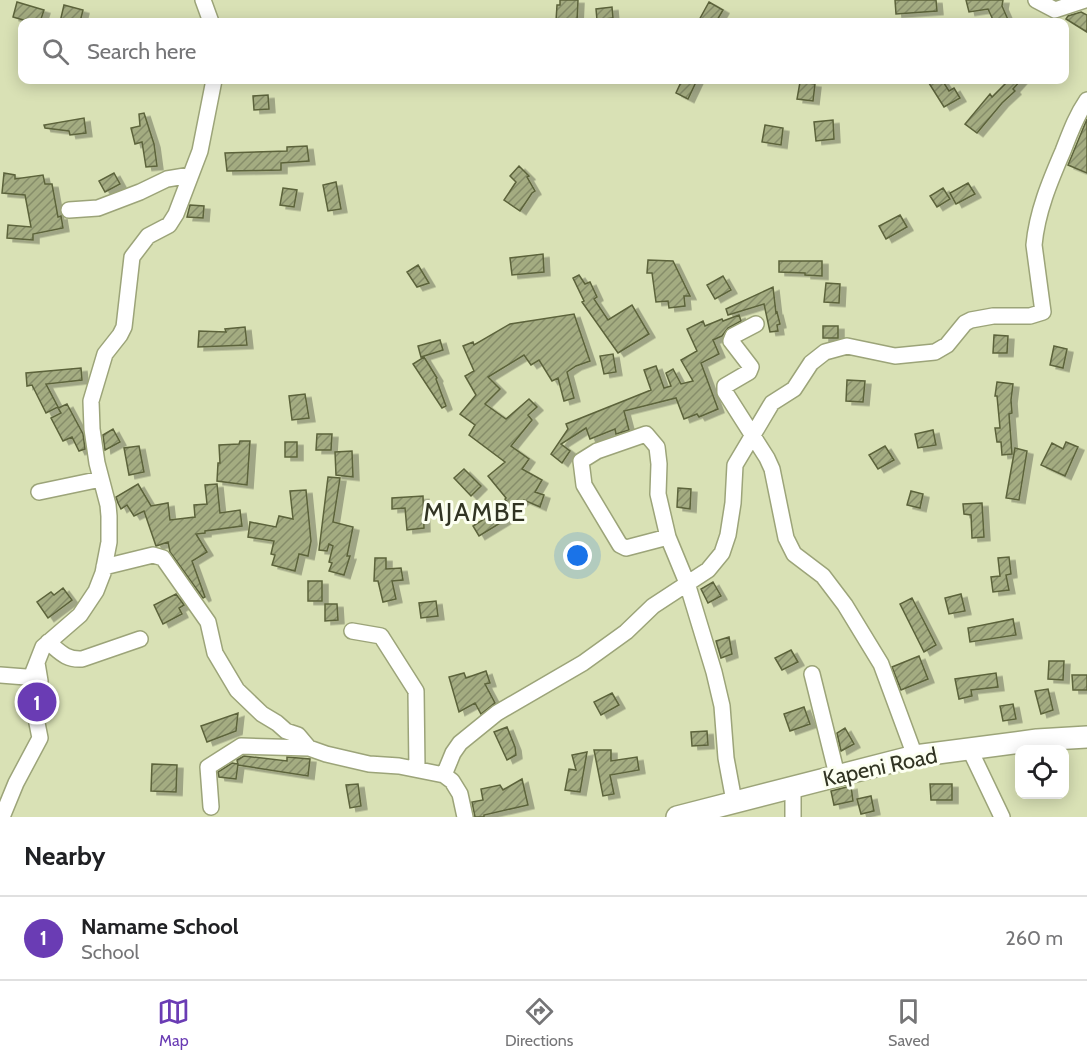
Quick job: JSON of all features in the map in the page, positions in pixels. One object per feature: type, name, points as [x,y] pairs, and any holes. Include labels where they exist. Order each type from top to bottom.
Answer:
[{"type":"main road","name":"Kapeni Road","points":[[677,817],[915,756],[1037,740],[1087,737]]},
{"type":"street","points":[[203,0],[210,18]]},
{"type":"street","points":[[1036,0],[1055,10],[1085,0]]},
{"type":"street","points":[[0,675],[30,677],[43,647],[80,615],[96,591],[109,542],[109,516],[93,442],[91,401],[105,354],[120,335],[123,327],[132,257],[148,236],[171,222],[191,175],[204,136],[213,84]]},
{"type":"street","points":[[444,775],[456,748],[497,713],[608,646],[653,606],[708,570],[722,553],[726,544],[733,503],[734,470],[752,436],[772,403],[794,389],[811,363],[825,352],[847,346],[895,356],[935,352],[947,345],[965,323],[971,320],[993,315],[1030,316],[1043,312],[1034,246],[1035,236],[1045,194],[1077,115],[1087,100]]},
{"type":"street","points":[[69,210],[98,208],[167,179],[191,175]]},
{"type":"street","points":[[756,324],[733,336],[731,341],[751,367],[749,372],[725,386],[725,392],[772,469],[786,538],[794,554],[823,576],[845,605],[882,664],[915,756]]},
{"type":"street","points":[[668,537],[626,548],[620,545],[584,485],[581,461],[597,451],[646,434],[657,447],[658,494],[668,537],[687,583],[722,706],[726,758],[734,801]]},
{"type":"street","points":[[39,492],[101,478]]},
{"type":"street","points":[[104,567],[153,555],[163,558],[208,622],[215,653],[237,690],[262,714],[286,731],[298,735],[309,748]]},
{"type":"street","points":[[352,631],[381,636],[416,691],[417,769]]},
{"type":"street","points":[[48,642],[64,657],[75,660],[140,639]]},
{"type":"street","points":[[2,817],[16,783],[40,738],[35,713],[40,681],[37,663]]},
{"type":"street","points":[[812,674],[837,775]]},
{"type":"street","points":[[211,807],[208,767],[241,746],[309,748],[345,759],[444,775],[452,781],[460,794],[465,817]]},
{"type":"street","points":[[970,750],[1002,817]]},
{"type":"street","points":[[793,786],[793,817]]},
{"type":"building","points":[[560,0],[578,0],[577,18],[556,18],[557,5],[560,5]]},
{"type":"building","points":[[895,0],[936,0],[937,11],[896,14]]},
{"type":"building","points":[[966,0],[1003,0],[1002,6],[1007,18],[992,18],[988,9],[969,12]]},
{"type":"building","points":[[17,2],[44,10],[41,18],[13,17]]},
{"type":"building","points":[[709,2],[723,10],[718,18],[700,18]]},
{"type":"building","points":[[64,5],[83,10],[81,18],[61,18]]},
{"type":"building","points":[[612,7],[613,18],[597,18],[596,9]]},
{"type":"building","points":[[1081,12],[1087,15],[1087,32],[1069,21],[1068,16]]},
{"type":"building","points":[[680,84],[695,84],[688,99],[676,93]]},
{"type":"building","points":[[800,84],[815,84],[813,101],[797,99]]},
{"type":"building","points":[[930,84],[945,84],[949,91],[954,88],[960,98],[944,107]]},
{"type":"building","points":[[1005,84],[1017,84],[1013,89],[1015,91],[977,133],[965,124],[990,94],[992,97]]},
{"type":"building","points":[[268,95],[269,109],[254,110],[253,96]]},
{"type":"building","points":[[144,113],[154,144],[157,166],[146,167],[142,142],[135,144],[131,128],[140,126],[139,114]]},
{"type":"building","points":[[84,118],[86,133],[70,135],[69,131],[45,128],[44,125]]},
{"type":"building","points":[[1087,119],[1087,173],[1068,165]]},
{"type":"building","points":[[833,120],[834,139],[816,141],[814,122]]},
{"type":"building","points":[[765,125],[783,128],[781,145],[762,142]]},
{"type":"building","points":[[307,146],[309,161],[281,163],[281,170],[227,171],[225,153],[287,151],[287,147]]},
{"type":"building","points":[[519,166],[529,176],[527,177],[535,191],[520,211],[504,200],[516,182],[510,176]]},
{"type":"building","points":[[4,173],[15,175],[15,179],[43,175],[45,184],[52,184],[58,217],[61,216],[63,228],[33,234],[33,240],[7,238],[8,225],[31,227],[25,195],[2,193]]},
{"type":"building","points":[[114,173],[120,184],[105,192],[99,181]]},
{"type":"building","points":[[336,182],[341,209],[328,211],[323,185]]},
{"type":"building","points":[[968,183],[975,194],[956,204],[950,193]]},
{"type":"building","points":[[283,188],[297,190],[294,207],[280,205]]},
{"type":"building","points":[[943,188],[950,199],[937,207],[930,196]]},
{"type":"building","points":[[190,205],[204,206],[203,218],[187,217]]},
{"type":"building","points":[[900,215],[907,227],[886,239],[879,226]]},
{"type":"building","points":[[543,254],[544,272],[512,275],[510,258]]},
{"type":"building","points":[[648,260],[673,261],[690,296],[684,296],[685,306],[669,308],[668,301],[656,302],[652,273],[647,273]]},
{"type":"building","points":[[779,261],[822,261],[822,276],[779,272]]},
{"type":"building","points":[[418,265],[429,283],[417,287],[407,272]]},
{"type":"building","points":[[579,275],[585,284],[590,282],[597,297],[594,299],[608,320],[632,305],[649,334],[618,353],[582,302],[584,301],[573,278]]},
{"type":"building","points":[[723,276],[731,290],[715,299],[707,285]]},
{"type":"building","points":[[826,283],[840,284],[839,303],[824,302]]},
{"type":"building","points":[[773,287],[776,313],[780,324],[777,325],[778,331],[770,332],[764,304],[728,315],[726,309]]},
{"type":"building","points":[[574,314],[590,361],[567,372],[574,398],[564,401],[558,378],[552,381],[539,360],[531,365],[524,355],[488,377],[500,389],[485,404],[506,419],[529,399],[537,407],[528,415],[532,420],[511,446],[529,459],[522,469],[542,480],[535,492],[544,495],[540,507],[524,500],[511,509],[506,498],[488,476],[505,462],[469,435],[475,425],[460,414],[476,395],[465,376],[474,371],[463,346],[473,342],[474,345],[510,324]]},
{"type":"building","points":[[739,315],[741,321],[713,340],[719,354],[701,363],[718,409],[699,417],[697,414],[684,419],[676,398],[624,411],[629,430],[616,434],[615,429],[590,439],[586,428],[561,444],[570,451],[562,463],[551,454],[568,429],[566,424],[651,390],[644,370],[656,366],[664,388],[671,386],[666,373],[673,369],[681,384],[693,381],[681,360],[697,351],[687,329],[703,321],[705,326]]},
{"type":"building","points":[[823,326],[838,326],[838,338],[823,338]]},
{"type":"building","points":[[245,327],[247,345],[198,347],[199,331],[226,332],[225,329]]},
{"type":"building","points":[[994,335],[1008,336],[1007,353],[993,353]]},
{"type":"building","points":[[440,340],[443,350],[421,357],[418,346]]},
{"type":"building","points":[[1054,346],[1067,349],[1063,368],[1050,365]]},
{"type":"building","points":[[613,354],[616,372],[604,374],[600,356]]},
{"type":"building","points":[[424,357],[437,378],[446,406],[442,408],[413,364]]},
{"type":"building","points":[[81,368],[82,380],[46,384],[58,407],[46,413],[32,385],[27,386],[26,373]]},
{"type":"building","points":[[847,380],[865,381],[863,402],[846,401]]},
{"type":"building","points":[[997,382],[1013,384],[1012,413],[1009,414],[1012,454],[1002,455],[1001,442],[997,442],[995,428],[1000,428],[997,396],[995,396]]},
{"type":"building","points":[[305,394],[309,418],[292,420],[289,396]]},
{"type":"building","points":[[67,404],[83,434],[85,449],[79,451],[72,437],[63,441],[51,418],[61,413],[58,408]]},
{"type":"building","points":[[113,429],[120,442],[105,450],[103,435]]},
{"type":"building","points":[[933,430],[936,445],[918,448],[915,434]]},
{"type":"building","points":[[317,434],[332,434],[331,450],[316,450]]},
{"type":"building","points":[[240,441],[250,441],[247,485],[217,481],[218,463],[220,463],[219,445],[239,444]]},
{"type":"building","points":[[285,442],[297,442],[297,457],[285,457]]},
{"type":"building","points":[[1066,442],[1078,447],[1065,476],[1041,465],[1052,443],[1063,449]]},
{"type":"building","points":[[139,446],[144,472],[129,475],[124,448]]},
{"type":"building","points":[[885,446],[894,460],[878,469],[869,455]]},
{"type":"building","points":[[1015,448],[1027,451],[1019,500],[1006,498]]},
{"type":"building","points":[[352,451],[353,477],[336,475],[335,452]]},
{"type":"building","points":[[464,469],[481,486],[471,496],[454,478]]},
{"type":"building","points":[[328,477],[340,478],[333,522],[353,527],[347,556],[350,556],[344,575],[329,571],[333,546],[329,544],[327,551],[319,550]]},
{"type":"building","points":[[138,484],[151,506],[168,503],[170,520],[195,517],[194,505],[207,504],[205,485],[217,484],[220,513],[240,510],[242,526],[196,534],[207,552],[192,561],[205,597],[203,598],[170,552],[168,542],[156,546],[144,511],[134,516],[127,505],[121,509],[116,497]]},
{"type":"building","points":[[678,488],[691,489],[690,509],[677,507]]},
{"type":"building","points":[[306,490],[311,541],[308,556],[299,554],[295,571],[272,565],[275,555],[271,554],[274,541],[248,537],[250,522],[276,527],[279,516],[293,519],[290,491]]},
{"type":"building","points":[[911,491],[923,494],[920,508],[907,505]]},
{"type":"building","points":[[423,496],[424,528],[407,530],[405,508],[392,509],[392,498]]},
{"type":"building","points":[[982,503],[984,537],[972,538],[971,515],[964,514],[963,504]]},
{"type":"building","points":[[503,507],[510,517],[479,536],[473,526]]},
{"type":"building","points":[[1009,557],[1011,574],[1006,575],[1009,590],[993,592],[991,577],[1000,576],[998,558]]},
{"type":"building","points":[[375,558],[386,558],[386,569],[401,568],[403,580],[392,581],[396,599],[383,602],[378,581],[374,581]]},
{"type":"building","points":[[308,581],[322,581],[322,601],[308,601]]},
{"type":"building","points":[[713,582],[721,596],[708,603],[701,589]]},
{"type":"building","points":[[63,588],[72,600],[48,618],[37,602],[51,592],[54,595]]},
{"type":"building","points":[[176,594],[184,605],[179,608],[182,614],[163,624],[154,605]]},
{"type":"building","points":[[961,594],[965,611],[949,614],[945,598]]},
{"type":"building","points":[[912,598],[936,645],[924,652],[900,604]]},
{"type":"building","points":[[436,601],[438,616],[421,618],[419,603]]},
{"type":"building","points":[[325,604],[337,604],[338,620],[325,621]]},
{"type":"building","points":[[1013,619],[1016,635],[970,642],[968,628]]},
{"type":"building","points":[[729,637],[732,654],[721,658],[716,641]]},
{"type":"building","points":[[791,650],[798,662],[782,670],[775,658]]},
{"type":"building","points":[[919,656],[928,679],[901,690],[892,667]]},
{"type":"building","points":[[1049,661],[1064,661],[1063,680],[1048,679]]},
{"type":"building","points":[[486,671],[490,683],[485,684],[495,703],[481,714],[475,703],[459,712],[449,677],[464,673],[466,678]]},
{"type":"building","points":[[996,673],[998,687],[971,690],[972,696],[959,699],[955,679]]},
{"type":"building","points":[[1072,675],[1087,675],[1087,690],[1073,690]]},
{"type":"building","points":[[1048,689],[1053,710],[1041,714],[1035,691]]},
{"type":"building","points":[[612,693],[619,705],[601,715],[594,702]]},
{"type":"building","points":[[1013,704],[1016,719],[1003,721],[1000,706]]},
{"type":"building","points":[[804,707],[810,724],[790,731],[784,714]]},
{"type":"building","points":[[238,713],[236,731],[207,742],[201,726]]},
{"type":"building","points":[[507,727],[516,755],[507,760],[494,732]]},
{"type":"building","points":[[845,728],[854,744],[841,751],[837,733]]},
{"type":"building","points":[[707,731],[708,745],[692,746],[691,732]]},
{"type":"building","points":[[594,750],[611,750],[611,761],[637,757],[639,770],[610,775],[614,794],[603,796]]},
{"type":"building","points":[[587,752],[580,792],[565,790],[569,769],[576,770],[572,755]]},
{"type":"building","points":[[244,756],[287,761],[287,757],[310,759],[308,776],[238,765],[237,760]]},
{"type":"building","points":[[232,763],[238,764],[236,779],[219,777],[218,772]]},
{"type":"building","points":[[152,764],[177,765],[176,792],[151,791]]},
{"type":"building","points":[[522,779],[528,805],[484,815],[484,817],[475,817],[472,802],[483,800],[481,789],[500,785],[503,790]]},
{"type":"building","points":[[358,784],[361,806],[350,808],[346,785]]},
{"type":"building","points":[[930,784],[952,784],[952,800],[931,800]]},
{"type":"building","points":[[851,786],[853,801],[834,805],[831,791]]},
{"type":"building","points":[[871,796],[874,811],[861,814],[857,799]]},
{"type":"place","name":"Namame School","points":[[37,702]]},
{"type":"district","name":"MJAMBE","points":[[475,512]]}]
